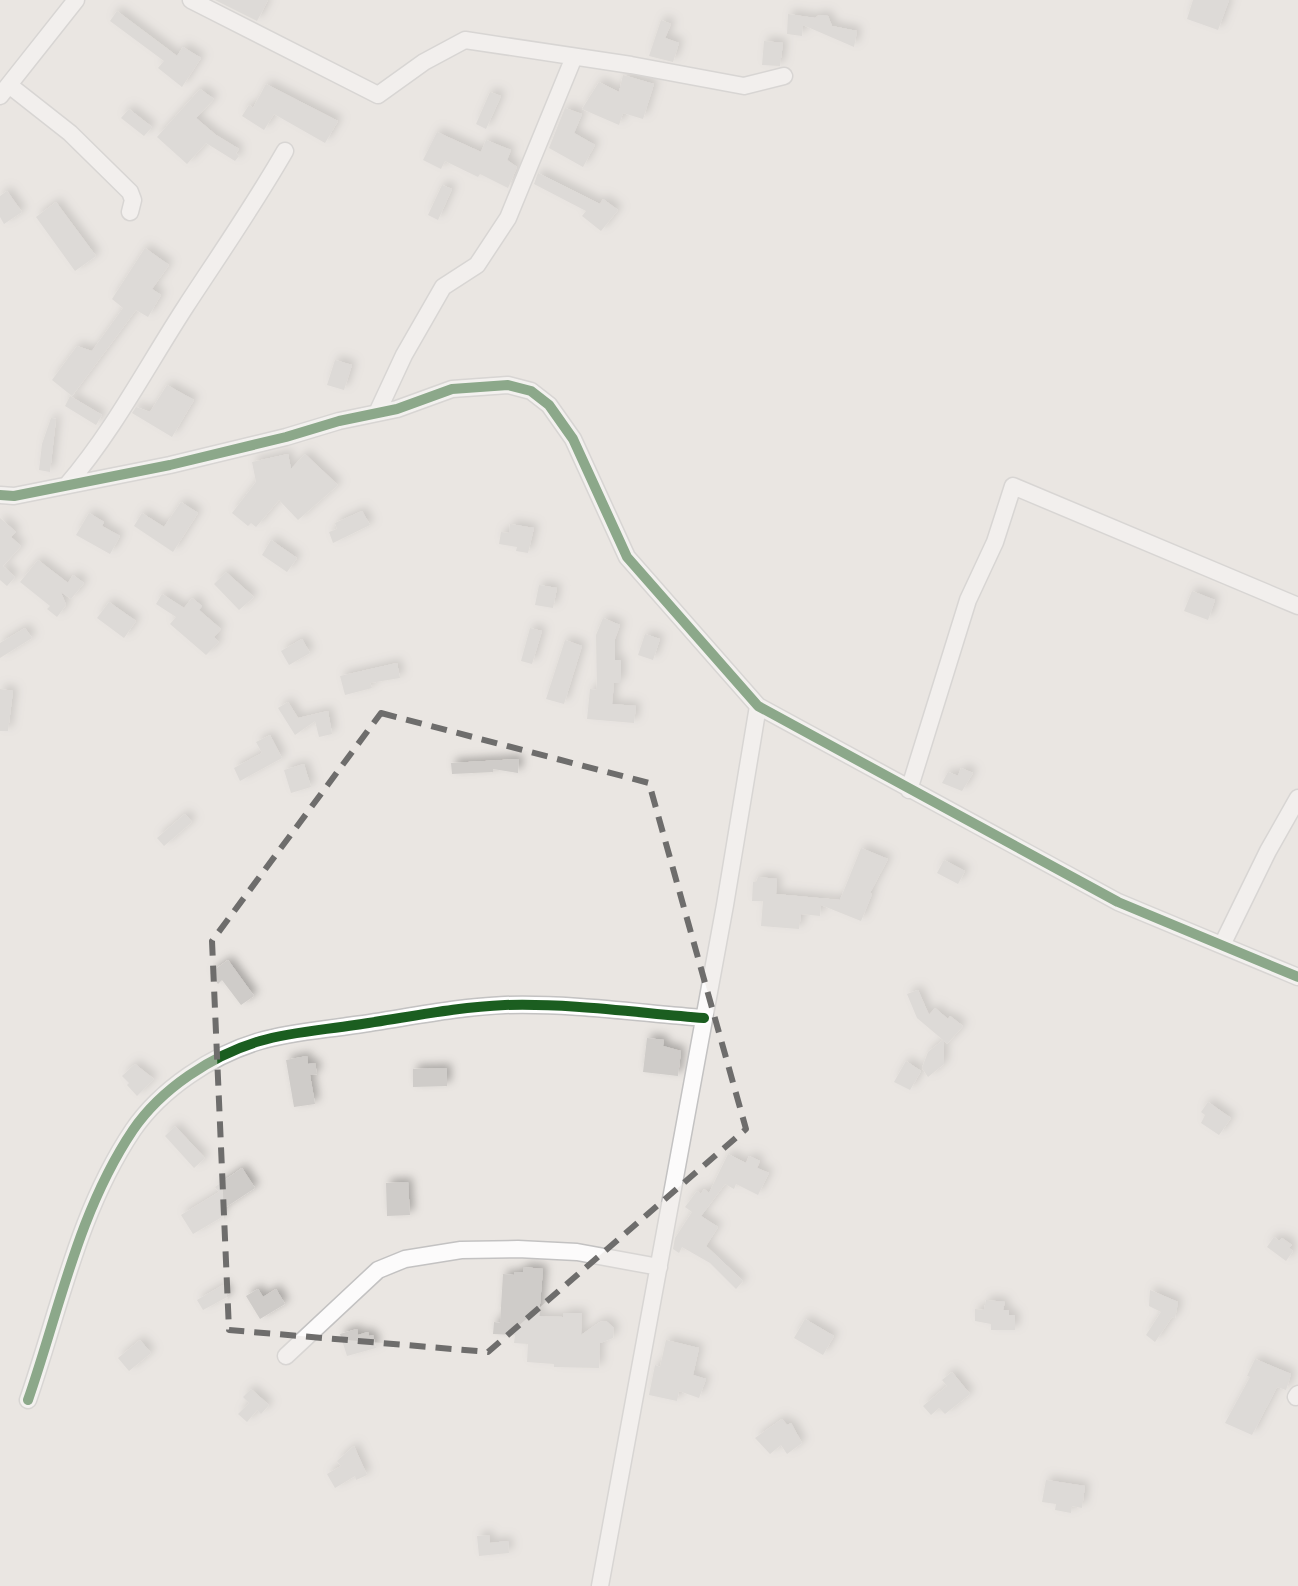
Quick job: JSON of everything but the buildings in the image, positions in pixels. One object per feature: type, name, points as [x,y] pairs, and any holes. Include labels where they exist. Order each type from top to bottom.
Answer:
[{"type":"street","points":[[76,0],[4,90],[70,133],[130,192],[133,200],[130,212]]},
{"type":"street","points":[[191,0],[378,95],[424,62],[465,40],[744,86],[784,76]]},
{"type":"street","points":[[377,413],[404,355],[443,287],[477,265],[508,218],[574,57]]},
{"type":"street","points":[[67,485],[119,415],[186,306],[249,214],[285,151]]},
{"type":"street","points":[[0,495],[14,496],[170,465],[397,409],[452,389],[508,385],[531,391],[549,405],[573,439],[627,557],[758,706],[1118,902],[1298,977]]},
{"type":"street","points":[[909,790],[946,664],[968,600],[995,542],[1013,486],[1298,606]]},
{"type":"street","points":[[600,1586],[758,706]]},
{"type":"street","points":[[1222,945],[1298,798]]},
{"type":"street","points":[[28,1400],[52,1331],[76,1245],[105,1178],[135,1128],[158,1103],[198,1070],[237,1049],[287,1034],[464,1009],[505,1005],[566,1007],[704,1018]]},
{"type":"street","points":[[286,1356],[370,1277],[389,1264],[405,1259],[461,1250],[518,1249],[577,1252],[659,1267]]},
{"type":"highlighted area","points":[[381,713],[649,783],[746,1129],[488,1352],[229,1330],[212,941]]},
{"type":"cycle path","points":[[0,495],[14,496],[170,465],[397,409],[452,389],[508,385],[531,391],[549,405],[573,439],[627,557],[758,706],[1118,902],[1298,977]]},
{"type":"cycle path","points":[[28,1400],[84,1227],[114,1161],[133,1130],[158,1101],[206,1065],[242,1047],[283,1035],[486,1006],[555,1005],[704,1018]]}]
